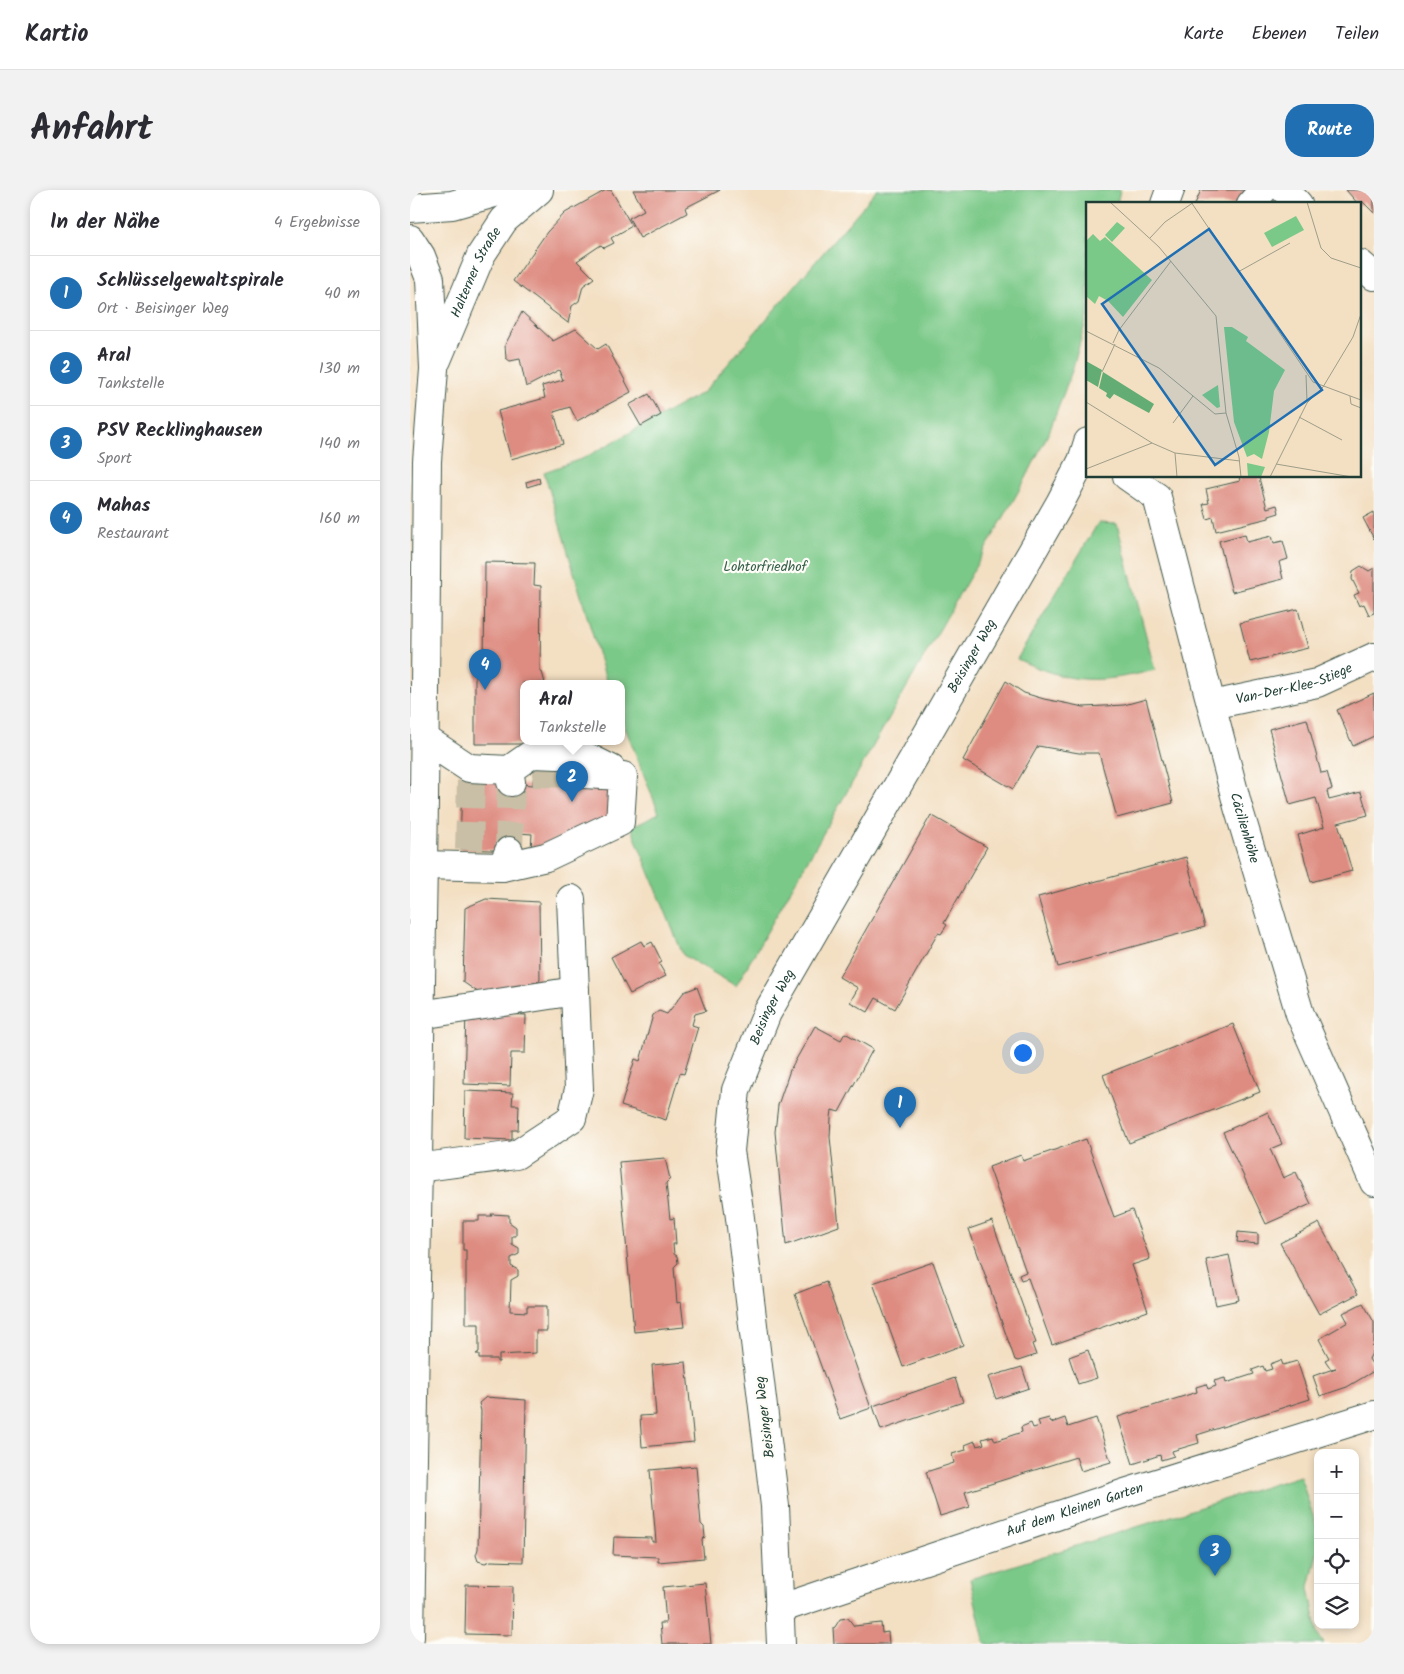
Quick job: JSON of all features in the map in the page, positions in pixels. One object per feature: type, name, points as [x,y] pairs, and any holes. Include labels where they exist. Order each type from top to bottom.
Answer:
[{"type":"street","points":[[410,208],[452,205],[505,190]]},
{"type":"street","name":"Halterner Straße","points":[[434,369],[480,255],[504,220],[538,190]]},
{"type":"street","points":[[1166,202],[1170,190]]},
{"type":"street","points":[[1253,202],[1263,190]]},
{"type":"street","points":[[1267,202],[1279,190]]},
{"type":"street","points":[[1285,190],[1296,202]]},
{"type":"street","name":"Halterner Straße","points":[[410,239],[421,256],[430,279],[434,369],[427,461],[418,682],[425,739],[417,1168],[413,1254],[410,1637]]},
{"type":"street","points":[[1362,266],[1374,276]]},
{"type":"street","name":"Beisinger Weg","points":[[781,1644],[778,1609],[776,1506],[730,1151],[736,1090],[767,1013],[1086,455]]},
{"type":"street","name":"Cäcilienhöhe","points":[[1130,478],[1156,497],[1238,807],[1300,1014],[1374,1182]]},
{"type":"street","name":"Van-Der-Klee-Stiege","points":[[1212,705],[1317,683],[1374,657]]},
{"type":"street","points":[[425,739],[496,775],[532,754],[585,756],[623,776]]},
{"type":"street","points":[[583,774],[623,776]]},
{"type":"street","points":[[423,865],[485,858],[546,857],[620,822],[623,776]]},
{"type":"street","points":[[417,1168],[516,1155],[572,1118],[578,1089],[571,899]]},
{"type":"street","points":[[420,1015],[575,991]]},
{"type":"street","name":"Auf dem Kleinen Garten","points":[[778,1609],[1134,1490],[1374,1415]]},
{"type":"green space","name":"Lohtorfriedhof","points":[[877,190],[1120,190],[1117,202],[1086,202],[1086,320],[1073,368],[1050,430],[1025,480],[736,986],[683,955],[631,827],[659,813],[625,727],[625,680],[606,680],[544,472],[584,458],[704,392]]},
{"type":"green space","points":[[1098,523],[1117,524],[1155,670],[1117,678],[1084,679],[1053,673],[1017,659]]},
{"type":"green space","points":[[1300,1476],[1314,1519],[1314,1566],[1309,1587],[1314,1613],[1314,1629],[1317,1629],[1324,1644],[985,1644],[970,1579]]},
{"type":"building","points":[[606,190],[611,190],[632,226],[611,238],[614,243],[604,248],[601,245],[577,261],[594,278],[583,286],[579,301],[572,306],[568,323],[513,281],[547,232],[565,213]]},
{"type":"building","points":[[633,190],[720,190],[685,208],[687,213],[640,238],[629,218],[644,210]]},
{"type":"building","points":[[1201,190],[1251,190],[1245,202],[1196,202]]},
{"type":"building","points":[[1346,190],[1374,190],[1374,213],[1363,202],[1356,202]]},
{"type":"building","points":[[522,312],[553,341],[576,329],[598,349],[606,344],[631,392],[577,421],[570,407],[554,412],[563,444],[511,459],[498,411],[545,398],[542,386],[563,380],[559,370],[526,387],[520,359],[510,361],[506,358],[505,345]]},
{"type":"building","points":[[649,394],[661,415],[641,426],[629,405]]},
{"type":"building","points":[[539,478],[540,483],[527,487],[526,482]]},
{"type":"building","points":[[1239,478],[1259,478],[1267,508],[1277,505],[1279,513],[1269,516],[1269,518],[1216,531],[1213,517],[1207,519],[1203,504],[1209,503],[1206,489],[1240,481]]},
{"type":"building","points":[[1374,512],[1374,539],[1363,518]]},
{"type":"building","points":[[1245,534],[1247,542],[1272,536],[1274,543],[1283,541],[1288,559],[1279,562],[1283,579],[1232,592],[1219,541]]},
{"type":"building","points":[[485,562],[535,563],[534,585],[541,586],[540,672],[542,672],[544,680],[520,680],[520,744],[475,744],[475,670],[489,670],[484,669]]},
{"type":"building","points":[[1361,566],[1369,571],[1374,568],[1374,613],[1369,615],[1364,604],[1359,606],[1354,595],[1359,593],[1352,579],[1353,571]]},
{"type":"building","points":[[1298,609],[1308,648],[1250,662],[1240,623]]},
{"type":"building","points":[[1006,681],[1024,693],[1084,707],[1124,705],[1146,699],[1173,803],[1117,818],[1099,753],[1079,753],[1038,746],[1013,789],[963,760]]},
{"type":"building","points":[[1374,693],[1374,736],[1353,746],[1337,710]]},
{"type":"building","points":[[1307,719],[1321,773],[1327,772],[1332,789],[1327,791],[1329,800],[1361,792],[1368,815],[1338,823],[1352,871],[1311,882],[1298,835],[1324,827],[1316,798],[1290,805],[1269,729]]},
{"type":"building","points":[[534,761],[583,763],[612,784],[611,819],[531,849],[532,834],[518,833],[518,851],[460,849],[462,780],[533,785]]},
{"type":"building","points":[[931,815],[987,847],[944,923],[947,925],[941,934],[938,933],[895,1009],[876,998],[868,1012],[850,1002],[858,988],[839,977]]},
{"type":"building","points":[[1186,857],[1205,927],[1058,967],[1038,897]]},
{"type":"building","points":[[486,899],[539,902],[540,980],[514,997],[485,997],[463,982],[465,908]]},
{"type":"building","points":[[641,941],[644,946],[652,942],[662,962],[659,964],[666,976],[630,994],[611,957]]},
{"type":"building","points":[[697,987],[706,1011],[695,1014],[692,1025],[698,1027],[684,1074],[680,1073],[666,1120],[621,1106],[635,1059],[640,1061],[653,1015],[659,1011],[667,1014],[684,992]]},
{"type":"building","points":[[466,1013],[526,1015],[525,1053],[511,1053],[510,1086],[464,1084]]},
{"type":"building","points":[[1233,1024],[1260,1092],[1129,1143],[1103,1075]]},
{"type":"building","points":[[815,1026],[841,1040],[845,1033],[873,1049],[839,1112],[832,1110],[830,1137],[839,1226],[786,1245],[775,1132],[778,1105],[790,1070]]},
{"type":"building","points":[[465,1091],[513,1093],[512,1105],[519,1105],[518,1130],[512,1130],[512,1140],[464,1138]]},
{"type":"building","points":[[1268,1112],[1282,1144],[1270,1149],[1283,1178],[1296,1172],[1311,1204],[1266,1224],[1223,1132]]},
{"type":"building","points":[[1086,1139],[1114,1217],[1132,1210],[1150,1259],[1132,1265],[1148,1311],[1052,1345],[1028,1278],[1021,1280],[1019,1275],[1026,1272],[989,1167],[1021,1155],[1023,1161]]},
{"type":"building","points":[[665,1158],[670,1179],[666,1183],[670,1219],[674,1218],[676,1244],[673,1244],[674,1254],[677,1256],[678,1263],[674,1267],[677,1303],[681,1302],[684,1327],[634,1332],[619,1162]]},
{"type":"building","points":[[491,1214],[509,1215],[509,1222],[516,1227],[516,1236],[512,1236],[512,1244],[519,1248],[519,1254],[511,1258],[511,1266],[518,1270],[518,1276],[511,1280],[510,1311],[527,1312],[527,1306],[547,1306],[547,1331],[536,1331],[536,1353],[499,1355],[499,1362],[497,1362],[497,1359],[479,1359],[479,1354],[476,1354],[479,1352],[479,1324],[466,1324],[466,1250],[463,1250],[463,1221],[479,1221],[479,1216],[492,1216]]},
{"type":"building","points":[[992,1221],[1036,1343],[1032,1344],[1036,1355],[1018,1361],[1015,1360],[969,1229]]},
{"type":"building","points":[[1319,1223],[1358,1294],[1319,1314],[1280,1243]]},
{"type":"building","points":[[1238,1232],[1258,1234],[1258,1244],[1237,1242]]},
{"type":"building","points":[[1229,1255],[1239,1300],[1216,1305],[1206,1260]]},
{"type":"building","points":[[933,1262],[963,1345],[903,1367],[873,1283]]},
{"type":"building","points":[[826,1282],[871,1408],[840,1419],[795,1294]]},
{"type":"building","points":[[1363,1303],[1374,1322],[1374,1345],[1372,1347],[1374,1349],[1369,1359],[1374,1367],[1374,1371],[1347,1387],[1320,1396],[1313,1376],[1336,1368],[1331,1369],[1325,1360],[1329,1358],[1319,1339],[1348,1322],[1343,1313]]},
{"type":"building","points":[[1088,1350],[1097,1378],[1078,1384],[1069,1357]]},
{"type":"building","points":[[1281,1360],[1283,1365],[1297,1361],[1310,1399],[1197,1435],[1199,1443],[1172,1451],[1174,1456],[1161,1460],[1160,1455],[1133,1464],[1118,1417],[1197,1392],[1196,1387],[1206,1384],[1208,1389],[1216,1386],[1214,1381],[1225,1378],[1226,1383],[1254,1374],[1252,1370],[1263,1366],[1265,1371],[1272,1369],[1270,1364]]},
{"type":"building","points":[[686,1362],[694,1442],[642,1447],[640,1416],[656,1415],[652,1365]]},
{"type":"building","points":[[1022,1367],[1029,1388],[996,1399],[988,1377]]},
{"type":"building","points":[[955,1378],[963,1402],[881,1430],[873,1406]]},
{"type":"building","points":[[486,1397],[526,1400],[523,1562],[491,1561],[485,1563],[478,1561],[476,1555],[478,1549],[481,1411],[479,1403]]},
{"type":"building","points":[[1049,1418],[1051,1423],[1065,1418],[1068,1427],[1096,1418],[1111,1462],[1081,1471],[1076,1457],[965,1492],[970,1507],[940,1516],[926,1472],[954,1463],[952,1454],[966,1450],[965,1445],[975,1441],[977,1446],[984,1444],[982,1439],[993,1436],[995,1441],[1022,1432],[1021,1427],[1031,1423],[1033,1428],[1040,1426],[1038,1421]]},
{"type":"building","points":[[696,1466],[701,1524],[704,1527],[705,1537],[702,1540],[704,1558],[658,1562],[658,1557],[613,1555],[614,1537],[652,1538],[652,1542],[656,1542],[650,1470]]},
{"type":"building","points":[[705,1583],[711,1644],[662,1644],[660,1623],[666,1623],[663,1587]]},
{"type":"building","points":[[466,1585],[513,1586],[512,1635],[465,1634]]},
{"type":"building","points":[[848,1618],[854,1626],[881,1623],[882,1633],[888,1632],[889,1644],[834,1644],[833,1628],[840,1619]]},
{"type":"tunnel","points":[[533,773],[583,774]]},
{"type":"tunnel","points":[[469,850],[471,781]]},
{"type":"tunnel","points":[[509,851],[511,782]]},
{"type":"place","name":"Mahas","points":[[485,690]]},
{"type":"place","name":"Aral","points":[[572,802]]},
{"type":"place","name":"Schlüsselgewaltspirale","points":[[900,1128]]},
{"type":"place","name":"PSV Recklinghausen","points":[[1215,1576]]}]
